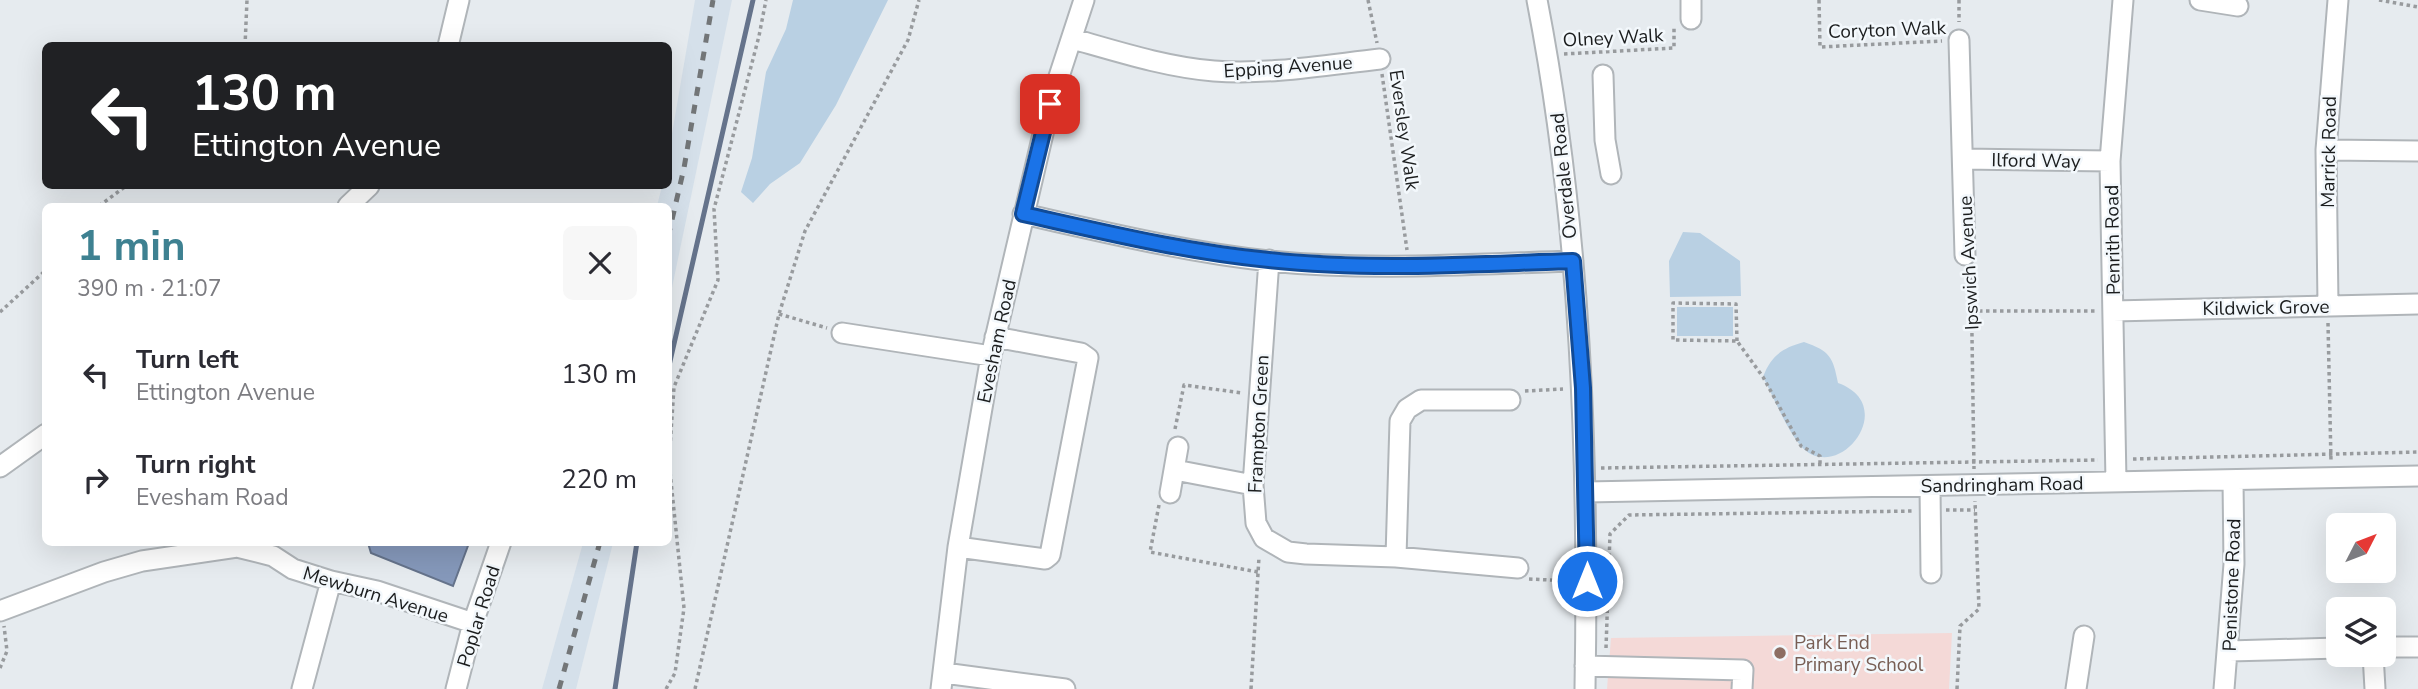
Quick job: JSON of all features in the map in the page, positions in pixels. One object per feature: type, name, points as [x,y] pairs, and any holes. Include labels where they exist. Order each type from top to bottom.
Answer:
[{"type":"street","points":[[449,42],[459,0]]},
{"type":"street","name":"Evesham Road","points":[[942,681],[958,547],[993,346],[1050,104],[1084,0]]},
{"type":"street","name":"Overdale Road","points":[[1537,0],[1548,55],[1573,261],[1583,388],[1587,581],[1595,666],[1585,689]]},
{"type":"street","name":"Penrith Road","points":[[2116,481],[2110,161],[2123,0]]},
{"type":"street","points":[[2200,0],[2238,6]]},
{"type":"street","name":"Marrick Road","points":[[2328,305],[2326,150],[2338,0]]},
{"type":"street","name":"Epping Avenue","points":[[1073,39],[1151,61],[1214,71],[1279,70],[1380,59]]},
{"type":"street","name":"Ipswich Avenue","points":[[1959,40],[1965,255]]},
{"type":"street","points":[[1603,75],[1605,140],[1611,174]]},
{"type":"street","points":[[2326,150],[2418,152]]},
{"type":"street","name":"Ilford Way","points":[[1963,159],[2110,161]]},
{"type":"street","points":[[351,203],[366,189]]},
{"type":"street","points":[[1023,214],[1167,245],[1269,260],[1409,265],[1573,261]]},
{"type":"street","name":"Frampton Green","points":[[1269,260],[1253,485],[1256,523],[1264,538],[1275,545],[1306,554],[1396,557],[1518,568]]},
{"type":"street","name":"Kildwick Grove","points":[[2113,311],[2418,304]]},
{"type":"street","points":[[842,333],[1081,353],[1088,358],[1050,555],[1045,559],[958,547]]},
{"type":"street","points":[[1396,557],[1400,421],[1407,408],[1421,400],[1510,400]]},
{"type":"street","points":[[0,467],[42,437]]},
{"type":"street","points":[[1170,493],[1178,447]]},
{"type":"street","points":[[1175,470],[1253,485]]},
{"type":"street","name":"Sandringham Road","points":[[1586,492],[2418,476]]},
{"type":"street","name":"Penistone Road","points":[[2224,689],[2234,564],[2233,480]]},
{"type":"street","points":[[1930,486],[1931,573]]},
{"type":"street","name":"Poplar Road","points":[[456,689],[473,623],[500,546]]},
{"type":"street","name":"Mewburn Avenue","points":[[1,616],[104,572],[221,549],[253,549],[293,569],[377,591],[473,623]]},
{"type":"street","points":[[302,689],[331,581]]},
{"type":"street","points":[[2076,689],[2084,636]]},
{"type":"street","points":[[2396,647],[2418,647]]},
{"type":"street","points":[[2229,651],[2326,648]]},
{"type":"street","points":[[1595,666],[1743,670],[1742,689]]},
{"type":"street","points":[[2374,667],[2375,689]]},
{"type":"street","points":[[942,681],[1065,689]]},
{"type":"path","points":[[245,42],[247,0]]},
{"type":"path","points":[[672,417],[674,387],[718,280],[714,209],[766,0]]},
{"type":"path","points":[[695,689],[779,314],[805,230],[908,40],[919,0]]},
{"type":"path","name":"Eversley Walk","points":[[1368,0],[1380,59],[1409,265]]},
{"type":"path","name":"Coryton Walk","points":[[1819,0],[1820,47],[1959,40]]},
{"type":"path","points":[[1959,0],[1959,40]]},
{"type":"path","points":[[2379,0],[2418,7]]},
{"type":"path","name":"Olney Walk","points":[[1548,55],[1674,48],[1685,14]]},
{"type":"path","points":[[103,203],[122,189]]},
{"type":"path","name":"Ipswich Avenue","points":[[1957,689],[1960,626],[1979,610],[1972,272],[1965,255]]},
{"type":"path","points":[[0,312],[42,274]]},
{"type":"path","points":[[1737,341],[1673,340],[1673,303],[1736,304],[1737,341],[1762,377],[1801,446],[1820,456],[1820,464]]},
{"type":"path","points":[[2328,305],[2332,478]]},
{"type":"path","points":[[1972,310],[2113,311]]},
{"type":"path","points":[[779,314],[842,333]]},
{"type":"path","points":[[1510,400],[1519,391],[1583,388]]},
{"type":"path","points":[[1585,468],[2116,460],[2418,452]]},
{"type":"path","points":[[666,689],[675,673],[684,608],[672,491]]},
{"type":"path","points":[[1595,666],[1610,534],[1629,515],[1975,510]]},
{"type":"path","points":[[1251,689],[1260,554]]},
{"type":"path","points":[[1518,568],[1528,579],[1587,581]]},
{"type":"path","points":[[0,668],[7,642],[1,616]]},
{"type":"shaded area","points":[[695,0],[732,0],[672,288],[672,203],[658,203],[661,189],[672,189],[672,134]]},
{"type":"shaded area","points":[[793,0],[888,0],[836,105],[800,163],[770,184],[753,203],[741,192],[752,158],[766,72],[786,29]]},
{"type":"shaded area","points":[[1683,232],[1700,233],[1740,261],[1741,296],[1670,297],[1669,261]]},
{"type":"shaded area","points":[[1677,307],[1733,307],[1733,336],[1677,336]]},
{"type":"shaded area","points":[[1804,342],[1829,356],[1838,383],[1856,394],[1864,408],[1864,424],[1856,439],[1845,450],[1830,457],[1815,456],[1800,445],[1763,377],[1778,354]]},
{"type":"shaded area","points":[[369,546],[468,546],[453,586],[371,553]]},
{"type":"shaded area","points":[[582,546],[612,546],[576,689],[542,689]]},
{"type":"shaded area","name":"Park End Primary School","points":[[1952,633],[1949,689],[1607,689],[1611,638]]},
{"type":"waterway","points":[[672,353],[753,0]]},
{"type":"waterway","points":[[615,689],[636,546]]},
{"type":"railway","points":[[672,220],[684,168],[713,0]]},
{"type":"railway","points":[[559,689],[599,546]]},
{"type":"place","name":"Park End Primary School","points":[[1780,653]]},
{"type":"route","points":[[1050,104],[1023,214],[1167,245],[1269,260],[1343,265],[1573,261],[1583,388],[1587,581]]}]
